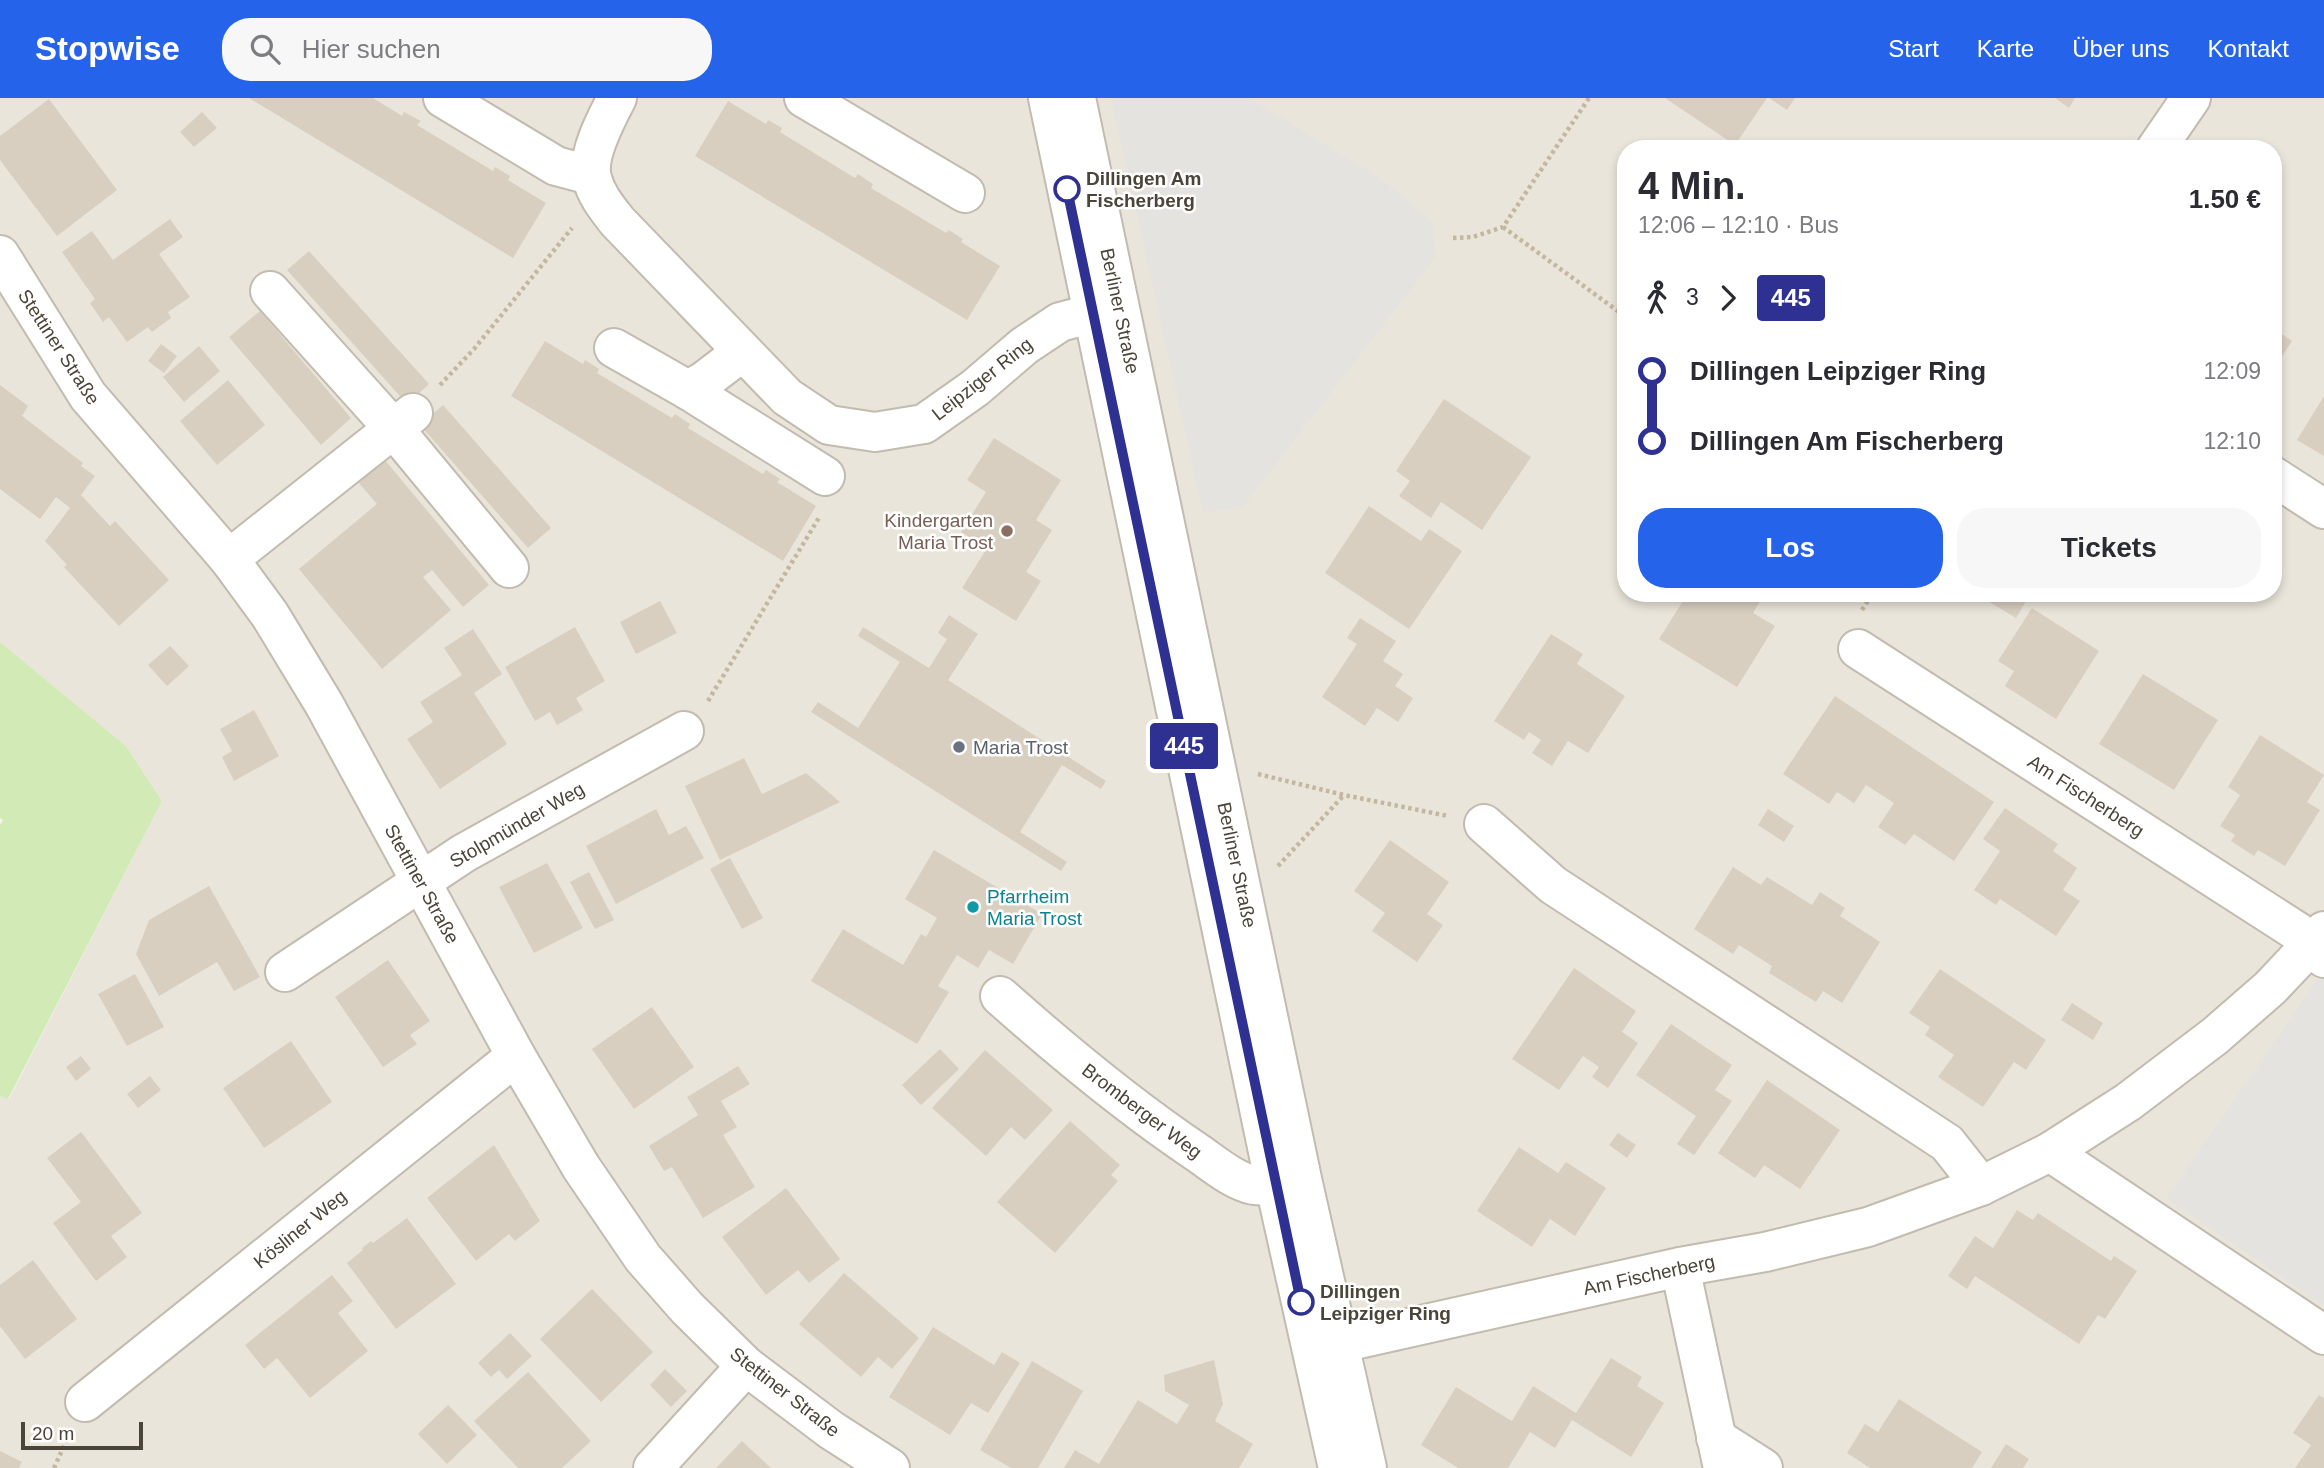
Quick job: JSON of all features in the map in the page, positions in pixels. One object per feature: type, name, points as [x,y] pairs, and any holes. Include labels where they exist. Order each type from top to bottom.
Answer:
[{"type":"street","points":[[443,98],[556,166],[594,185],[598,135],[617,98]]},
{"type":"street","points":[[804,98],[965,193]]},
{"type":"street","name":"Berliner Straße","points":[[1048,98],[1105,310],[1216,763],[1245,901],[1288,1182]]},
{"type":"street","name":"Berliner Straße","points":[[1076,98],[1105,310],[1223,926],[1288,1182],[1326,1346],[1367,1468]]},
{"type":"street","points":[[2162,140],[2191,98]]},
{"type":"street","name":"Leipziger Ring","points":[[594,185],[617,221],[786,397],[829,425],[875,432],[924,424],[975,388],[1024,346],[1060,322],[1105,310]]},
{"type":"street","name":"Stettiner Straße","points":[[0,256],[88,396],[229,559],[270,615],[324,704],[516,1056],[581,1167],[643,1258],[687,1308],[746,1366],[831,1430],[890,1468]]},
{"type":"street","points":[[270,291],[403,421],[509,568]]},
{"type":"street","points":[[614,348],[688,390],[825,476]]},
{"type":"street","points":[[688,390],[742,352]]},
{"type":"street","points":[[229,559],[403,421]]},
{"type":"street","points":[[2282,483],[2324,509]]},
{"type":"street","name":"Am Fischerberg","points":[[1326,1346],[1680,1268],[1765,1252],[1868,1227],[1981,1186],[2050,1152],[2128,1101],[2215,1036],[2321,944],[1858,649]]},
{"type":"street","name":"Stolpmünder Weg","points":[[285,972],[464,853],[684,731]]},
{"type":"street","points":[[1484,824],[1553,885],[1947,1143],[1981,1186]]},
{"type":"street","name":"Bromberger Weg","points":[[1000,996],[1094,1077],[1164,1130],[1225,1171],[1253,1185],[1288,1182]]},
{"type":"street","name":"Kösliner Weg","points":[[85,1402],[516,1056]]},
{"type":"street","points":[[2050,1152],[2324,1335]]},
{"type":"street","points":[[1680,1268],[1720,1453],[1763,1468]]},
{"type":"street","name":"Berliner Straße","points":[[1326,1346],[1338,1468]]},
{"type":"street","points":[[653,1468],[746,1366]]},
{"type":"path","points":[[1453,238],[1473,237],[1503,227],[1588,98]]},
{"type":"path","points":[[403,421],[474,349],[594,185]]},
{"type":"path","points":[[1503,227],[1617,310]]},
{"type":"path","points":[[684,731],[707,703],[832,496],[825,476]]},
{"type":"path","points":[[1216,763],[1343,795],[1484,824]]},
{"type":"path","points":[[1245,901],[1343,795]]},
{"type":"shaded area","points":[[0,98],[2324,98],[2324,1468],[0,1468],[0,1096],[9,1099],[162,801],[126,746],[0,642]]},
{"type":"shaded area","points":[[1111,98],[1249,98],[1382,179],[1433,222],[1436,257],[1243,507],[1203,513]]},
{"type":"shaded area","points":[[2321,974],[2324,976],[2324,1306],[2166,1198]]},
{"type":"green space","points":[[0,642],[126,746],[162,801],[8,1099],[0,1096],[0,825],[3,820],[0,818]]},
{"type":"building","points":[[249,98],[373,98],[402,116],[404,112],[421,121],[417,125],[493,171],[495,167],[510,176],[508,180],[546,203],[513,258]]},
{"type":"building","points":[[1665,98],[1767,98],[1738,140],[1728,140]]},
{"type":"building","points":[[1769,98],[1795,98],[1787,110]]},
{"type":"building","points":[[2055,98],[2075,98],[2069,108]]},
{"type":"building","points":[[49,99],[117,190],[57,236],[0,160],[0,136]]},
{"type":"building","points":[[728,101],[766,124],[768,120],[782,128],[780,132],[855,178],[858,174],[873,184],[871,188],[946,233],[949,230],[963,239],[961,242],[1000,266],[967,320],[695,156]]},
{"type":"building","points":[[202,112],[217,128],[194,147],[180,132]]},
{"type":"building","points":[[170,219],[183,237],[159,254],[190,297],[168,312],[171,318],[152,332],[148,327],[127,342],[109,317],[103,322],[90,303],[95,299],[62,252],[92,231],[113,260]]},
{"type":"building","points":[[309,251],[429,384],[407,404],[287,270]]},
{"type":"building","points":[[260,311],[351,418],[321,445],[229,337]]},
{"type":"building","points":[[2282,334],[2292,341],[2282,356]]},
{"type":"building","points":[[545,341],[583,364],[585,360],[599,369],[597,373],[672,418],[675,414],[690,424],[688,428],[763,474],[766,470],[780,479],[777,482],[816,506],[783,561],[511,396]]},
{"type":"building","points":[[161,344],[177,356],[164,373],[148,361]]},
{"type":"building","points":[[199,346],[220,371],[184,402],[163,377]]},
{"type":"building","points":[[228,380],[265,425],[217,465],[180,421]]},
{"type":"building","points":[[0,385],[28,406],[22,416],[83,463],[81,466],[95,476],[81,495],[110,526],[115,521],[169,580],[119,626],[64,567],[67,565],[45,541],[70,508],[56,497],[40,519],[0,489]]},
{"type":"building","points":[[2324,396],[2324,456],[2297,440]]},
{"type":"building","points":[[1444,399],[1531,457],[1482,530],[1441,502],[1431,518],[1399,496],[1410,481],[1396,471]]},
{"type":"building","points":[[443,405],[551,528],[528,548],[420,425]]},
{"type":"building","name":"Kindergarten Maria Trost","points":[[994,438],[1061,480],[1036,520],[1052,530],[1026,572],[1041,581],[1016,621],[962,588],[987,548],[961,532],[986,492],[967,480]]},
{"type":"building","points":[[384,459],[489,585],[463,607],[432,570],[423,577],[451,610],[382,669],[299,569],[377,504],[358,482]]},
{"type":"building","points":[[1369,506],[1421,541],[1429,529],[1462,551],[1409,629],[1325,573]]},
{"type":"building","points":[[660,601],[677,633],[636,654],[620,622]]},
{"type":"building","points":[[1682,602],[1760,602],[1753,613],[1775,626],[1737,687],[1659,639]]},
{"type":"building","points":[[1989,602],[2026,602],[2016,618]]},
{"type":"building","points":[[2032,608],[2099,651],[2056,719],[2005,686],[2014,671],[1998,661]]},
{"type":"building","name":"Maria Trost","points":[[949,615],[978,634],[948,680],[1106,781],[1101,789],[1062,765],[1020,832],[1067,862],[1061,871],[811,712],[818,702],[858,728],[900,662],[858,636],[863,627],[929,668],[947,639],[938,633]]},
{"type":"building","points":[[1360,618],[1396,641],[1383,661],[1403,674],[1395,686],[1413,698],[1398,722],[1377,708],[1365,726],[1322,697],[1357,644],[1347,638]]},
{"type":"building","points":[[575,627],[605,681],[576,698],[583,710],[557,725],[550,712],[535,721],[505,667]]},
{"type":"building","points":[[473,629],[502,674],[474,693],[507,744],[440,789],[407,739],[433,722],[420,702],[462,675],[444,648]]},
{"type":"building","points":[[1551,634],[1583,654],[1577,664],[1625,696],[1588,753],[1568,741],[1552,766],[1532,753],[1541,740],[1529,732],[1524,740],[1494,721]]},
{"type":"building","points":[[170,646],[189,666],[167,686],[148,665]]},
{"type":"building","points":[[2143,674],[2218,720],[2174,790],[2099,744]]},
{"type":"building","points":[[1835,696],[1994,802],[1954,861],[1914,834],[1905,845],[1878,827],[1894,803],[1866,785],[1854,803],[1837,792],[1829,804],[1783,774]]},
{"type":"building","points":[[254,710],[279,756],[234,781],[222,757],[232,751],[220,729]]},
{"type":"building","points":[[2260,735],[2324,775],[2307,802],[2320,810],[2285,866],[2258,850],[2254,856],[2231,841],[2235,835],[2220,826],[2240,795],[2228,787]]},
{"type":"building","points":[[744,758],[762,794],[806,773],[840,802],[720,860],[685,786]]},
{"type":"building","points":[[2005,808],[2058,844],[2053,851],[2077,868],[2063,890],[2080,901],[2056,936],[2000,899],[1996,905],[1974,890],[2000,851],[1983,839]]},
{"type":"building","points":[[656,809],[669,835],[686,826],[704,858],[616,904],[586,846]]},
{"type":"building","points":[[1768,809],[1794,826],[1784,842],[1758,825]]},
{"type":"building","points":[[1390,840],[1449,882],[1427,914],[1443,925],[1417,962],[1372,931],[1385,913],[1354,891]]},
{"type":"building","points":[[934,850],[1042,914],[1013,964],[989,950],[978,968],[957,955],[938,986],[949,992],[917,1044],[811,981],[843,929],[903,965],[921,934],[926,937],[937,918],[905,899]]},
{"type":"building","points":[[730,858],[763,918],[742,929],[710,869]]},
{"type":"building","points":[[547,863],[583,928],[534,953],[499,887]]},
{"type":"building","points":[[1733,867],[1761,885],[1767,877],[1812,905],[1820,892],[1845,908],[1840,916],[1880,942],[1842,1003],[1823,991],[1816,1002],[1769,973],[1772,966],[1739,945],[1733,954],[1694,929]]},
{"type":"building","points":[[589,872],[614,920],[595,929],[570,882]]},
{"type":"building","points":[[209,886],[260,977],[234,991],[217,962],[159,996],[136,954],[149,920]]},
{"type":"building","points":[[388,960],[430,1021],[410,1035],[417,1044],[383,1067],[335,997]]},
{"type":"building","points":[[1574,968],[1636,1011],[1622,1032],[1638,1043],[1608,1088],[1592,1077],[1599,1067],[1583,1056],[1559,1090],[1512,1059]]},
{"type":"building","points":[[1940,969],[2046,1040],[2026,1070],[2014,1062],[1983,1107],[1938,1077],[1954,1055],[1925,1035],[1930,1027],[1909,1013]]},
{"type":"building","points":[[135,974],[164,1027],[127,1046],[98,994]]},
{"type":"building","points":[[2072,1003],[2103,1023],[2093,1040],[2061,1020]]},
{"type":"building","points":[[652,1007],[694,1067],[634,1109],[592,1049]]},
{"type":"building","points":[[1671,1024],[1732,1065],[1715,1090],[1732,1101],[1694,1155],[1677,1144],[1696,1116],[1636,1075]]},
{"type":"building","points":[[291,1041],[332,1102],[264,1148],[223,1088]]},
{"type":"building","points":[[940,1049],[959,1069],[921,1105],[902,1085]]},
{"type":"building","points":[[985,1050],[1053,1110],[1025,1140],[1011,1127],[986,1156],[932,1108]]},
{"type":"building","points":[[81,1056],[91,1069],[76,1081],[66,1067]]},
{"type":"building","points":[[738,1066],[750,1084],[721,1101],[737,1127],[723,1135],[755,1187],[703,1218],[672,1167],[664,1171],[649,1146],[698,1115],[687,1097]]},
{"type":"building","points":[[150,1076],[161,1090],[138,1108],[127,1094]]},
{"type":"building","points":[[1767,1080],[1840,1130],[1800,1189],[1764,1165],[1755,1178],[1718,1153]]},
{"type":"building","points":[[1070,1121],[1120,1165],[1111,1175],[1118,1181],[1055,1253],[997,1202]]},
{"type":"building","points":[[81,1132],[142,1213],[111,1236],[127,1257],[96,1281],[53,1223],[81,1202],[47,1158]]},
{"type":"building","points":[[1618,1133],[1636,1145],[1627,1158],[1609,1145]]},
{"type":"building","points":[[494,1145],[540,1221],[515,1241],[509,1234],[476,1261],[427,1198]]},
{"type":"building","points":[[1519,1147],[1558,1173],[1566,1162],[1606,1188],[1575,1236],[1550,1219],[1532,1247],[1477,1211]]},
{"type":"building","points":[[786,1188],[840,1259],[809,1283],[798,1270],[766,1295],[722,1237]]},
{"type":"building","points":[[2017,1210],[2033,1220],[2038,1213],[2111,1261],[2114,1256],[2137,1271],[2105,1319],[2098,1315],[2079,1344],[1975,1276],[1967,1289],[1948,1276],[1975,1236],[1993,1248]]},
{"type":"building","points":[[407,1218],[456,1284],[396,1329],[347,1263],[371,1241],[373,1243]]},
{"type":"building","points":[[33,1260],[77,1319],[25,1359],[0,1326],[0,1285]]},
{"type":"building","points":[[844,1273],[919,1338],[892,1369],[878,1357],[861,1377],[799,1324]]},
{"type":"building","points":[[332,1275],[353,1301],[338,1313],[368,1351],[310,1398],[277,1358],[264,1369],[245,1345]]},
{"type":"building","points":[[592,1289],[653,1352],[601,1402],[540,1339]]},
{"type":"building","points":[[933,1327],[994,1365],[1002,1352],[1020,1363],[988,1413],[971,1403],[950,1435],[889,1397]]},
{"type":"building","points":[[510,1333],[532,1356],[507,1379],[499,1370],[491,1377],[478,1363]]},
{"type":"building","points":[[1611,1358],[1642,1377],[1637,1386],[1664,1403],[1631,1457],[1572,1420],[1555,1448],[1530,1432],[1508,1468],[1458,1468],[1421,1445],[1456,1387],[1512,1421],[1533,1386],[1576,1413]]},
{"type":"building","points":[[1214,1360],[1223,1404],[1215,1421],[1253,1444],[1239,1468],[1064,1468],[1075,1450],[1099,1464],[1138,1400],[1177,1424],[1189,1405],[1165,1391],[1164,1375]]},
{"type":"building","points":[[1032,1361],[1083,1391],[1038,1468],[1011,1468],[980,1450]]},
{"type":"building","points":[[665,1369],[687,1391],[671,1407],[650,1385]]},
{"type":"building","points":[[528,1372],[591,1441],[562,1468],[518,1468],[474,1421]]},
{"type":"building","points":[[2319,1395],[2324,1398],[2324,1468],[2295,1468],[2311,1445],[2293,1433]]},
{"type":"building","points":[[1899,1399],[1982,1452],[1972,1468],[1870,1468],[1847,1453],[1865,1424],[1878,1432]]},
{"type":"building","points":[[448,1405],[477,1435],[447,1464],[418,1434]]},
{"type":"building","points":[[742,1441],[771,1468],[716,1468]]},
{"type":"building","points":[[2006,1444],[2029,1459],[2023,1468],[1991,1468]]},
{"type":"building","points":[[0,1451],[22,1462],[19,1468],[0,1468]]},
{"type":"bus line","name":"445","points":[[1067,189],[1301,1302]]},
{"type":"place","name":"Dillingen Am Fischerberg","points":[[1067,189]]},
{"type":"place","name":"Kindergarten Maria Trost","points":[[1007,531]]},
{"type":"place","name":"Maria Trost","points":[[959,747]]},
{"type":"place","name":"Pfarrheim Maria Trost","points":[[973,907]]},
{"type":"place","name":"Dillingen Leipziger Ring","points":[[1301,1302]]}]
